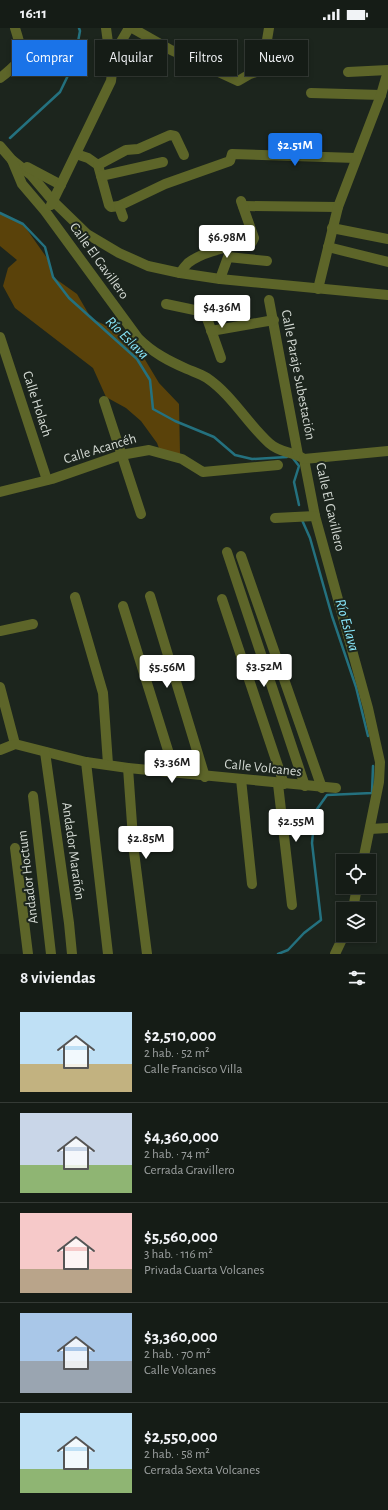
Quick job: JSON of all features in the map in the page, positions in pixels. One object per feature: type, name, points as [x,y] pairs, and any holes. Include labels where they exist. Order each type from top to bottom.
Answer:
[{"type":"street","points":[[0,78],[18,63],[22,56],[21,47],[15,28]]},
{"type":"street","points":[[106,28],[108,40]]},
{"type":"street","points":[[123,40],[131,28],[171,50],[238,82],[250,74],[262,70],[269,28]]},
{"type":"street","points":[[318,289],[338,207],[381,95],[388,70],[348,72]]},
{"type":"street","points":[[45,211],[54,201],[111,81],[112,76]]},
{"type":"street","points":[[311,93],[381,95]]},
{"type":"street","points":[[98,165],[125,151],[138,149],[170,135],[175,136],[184,155]]},
{"type":"street","points":[[0,146],[12,160],[31,175],[54,201],[87,234],[119,253],[148,266],[180,273],[220,279],[388,296]]},
{"type":"street","points":[[76,154],[88,158],[98,165],[109,205],[111,207],[119,206],[165,184],[230,160],[232,154],[356,158]]},
{"type":"street","points":[[12,160],[61,185]]},
{"type":"street","name":"Calle El Gavillero","points":[[12,160],[22,184],[45,211],[138,338],[148,348],[160,356],[206,378],[220,388],[270,443],[282,452],[301,457],[315,516],[368,708],[380,762],[379,782],[365,854]]},
{"type":"street","points":[[101,176],[163,162]]},
{"type":"street","points":[[180,273],[188,263],[209,253],[252,242],[254,238],[242,203],[338,207]]},
{"type":"street","points":[[119,206],[123,217]]},
{"type":"street","points":[[332,228],[388,239]]},
{"type":"street","points":[[328,247],[388,262]]},
{"type":"street","points":[[220,279],[228,257],[267,262]]},
{"type":"street","name":"Calle Paraje Subestación","points":[[269,300],[301,457]]},
{"type":"street","points":[[166,304],[204,310],[221,358]]},
{"type":"street","points":[[211,331],[274,320]]},
{"type":"street","name":"Calle Holach","points":[[0,337],[47,480]]},
{"type":"street","points":[[104,401],[141,514]]},
{"type":"street","name":"Calle Acancéh","points":[[0,492],[47,480],[121,455],[149,450],[182,459],[203,472],[278,465]]},
{"type":"street","points":[[301,457],[388,451]]},
{"type":"street","points":[[275,518],[315,516]]},
{"type":"street","points":[[227,552],[305,786]]},
{"type":"street","points":[[241,556],[322,788]]},
{"type":"street","points":[[150,596],[205,777]]},
{"type":"street","points":[[75,597],[103,693],[108,764]]},
{"type":"street","points":[[222,599],[281,784],[292,905]]},
{"type":"street","points":[[123,606],[175,773]]},
{"type":"street","points":[[0,631],[34,624]]},
{"type":"street","points":[[0,687],[3,706],[15,744],[0,750]]},
{"type":"street","name":"Calle Volcanes","points":[[15,744],[86,762],[128,768],[205,777],[336,788]]},
{"type":"street","name":"Andador Marañón","points":[[45,752],[72,954]]},
{"type":"street","points":[[86,762],[108,954]]},
{"type":"street","points":[[128,768],[134,852],[147,954]]},
{"type":"street","points":[[242,779],[252,884]]},
{"type":"street","name":"Andador Hoctum","points":[[33,796],[51,954]]},
{"type":"street","points":[[370,829],[388,828]]},
{"type":"street","points":[[15,848],[28,954]]},
{"type":"street","points":[[335,954],[341,942]]},
{"type":"shaded area","points":[[0,213],[23,224],[47,258],[53,277],[77,294],[91,318],[130,338],[159,383],[179,404],[180,454],[160,451],[157,443],[141,421],[126,408],[106,397],[93,368],[15,308],[3,286],[8,268],[17,260],[0,246]]},
{"type":"waterway","name":"Río Eslava","points":[[10,138],[60,92],[74,63],[80,31],[79,28]]},
{"type":"waterway","name":"Río Eslava","points":[[0,213],[23,224],[45,247],[53,277],[69,298],[137,359],[150,380],[153,409],[175,421],[214,437],[235,455],[252,459],[287,457]]},
{"type":"waterway","name":"Río Eslava","points":[[292,457],[299,466],[294,482],[299,505]]},
{"type":"waterway","name":"Río Eslava","points":[[302,520],[310,538],[332,616],[356,687],[368,736]]},
{"type":"waterway","name":"Río Eslava","points":[[278,954],[288,950],[304,933],[321,920],[312,843],[315,812],[327,795],[372,793],[373,766]]}]
